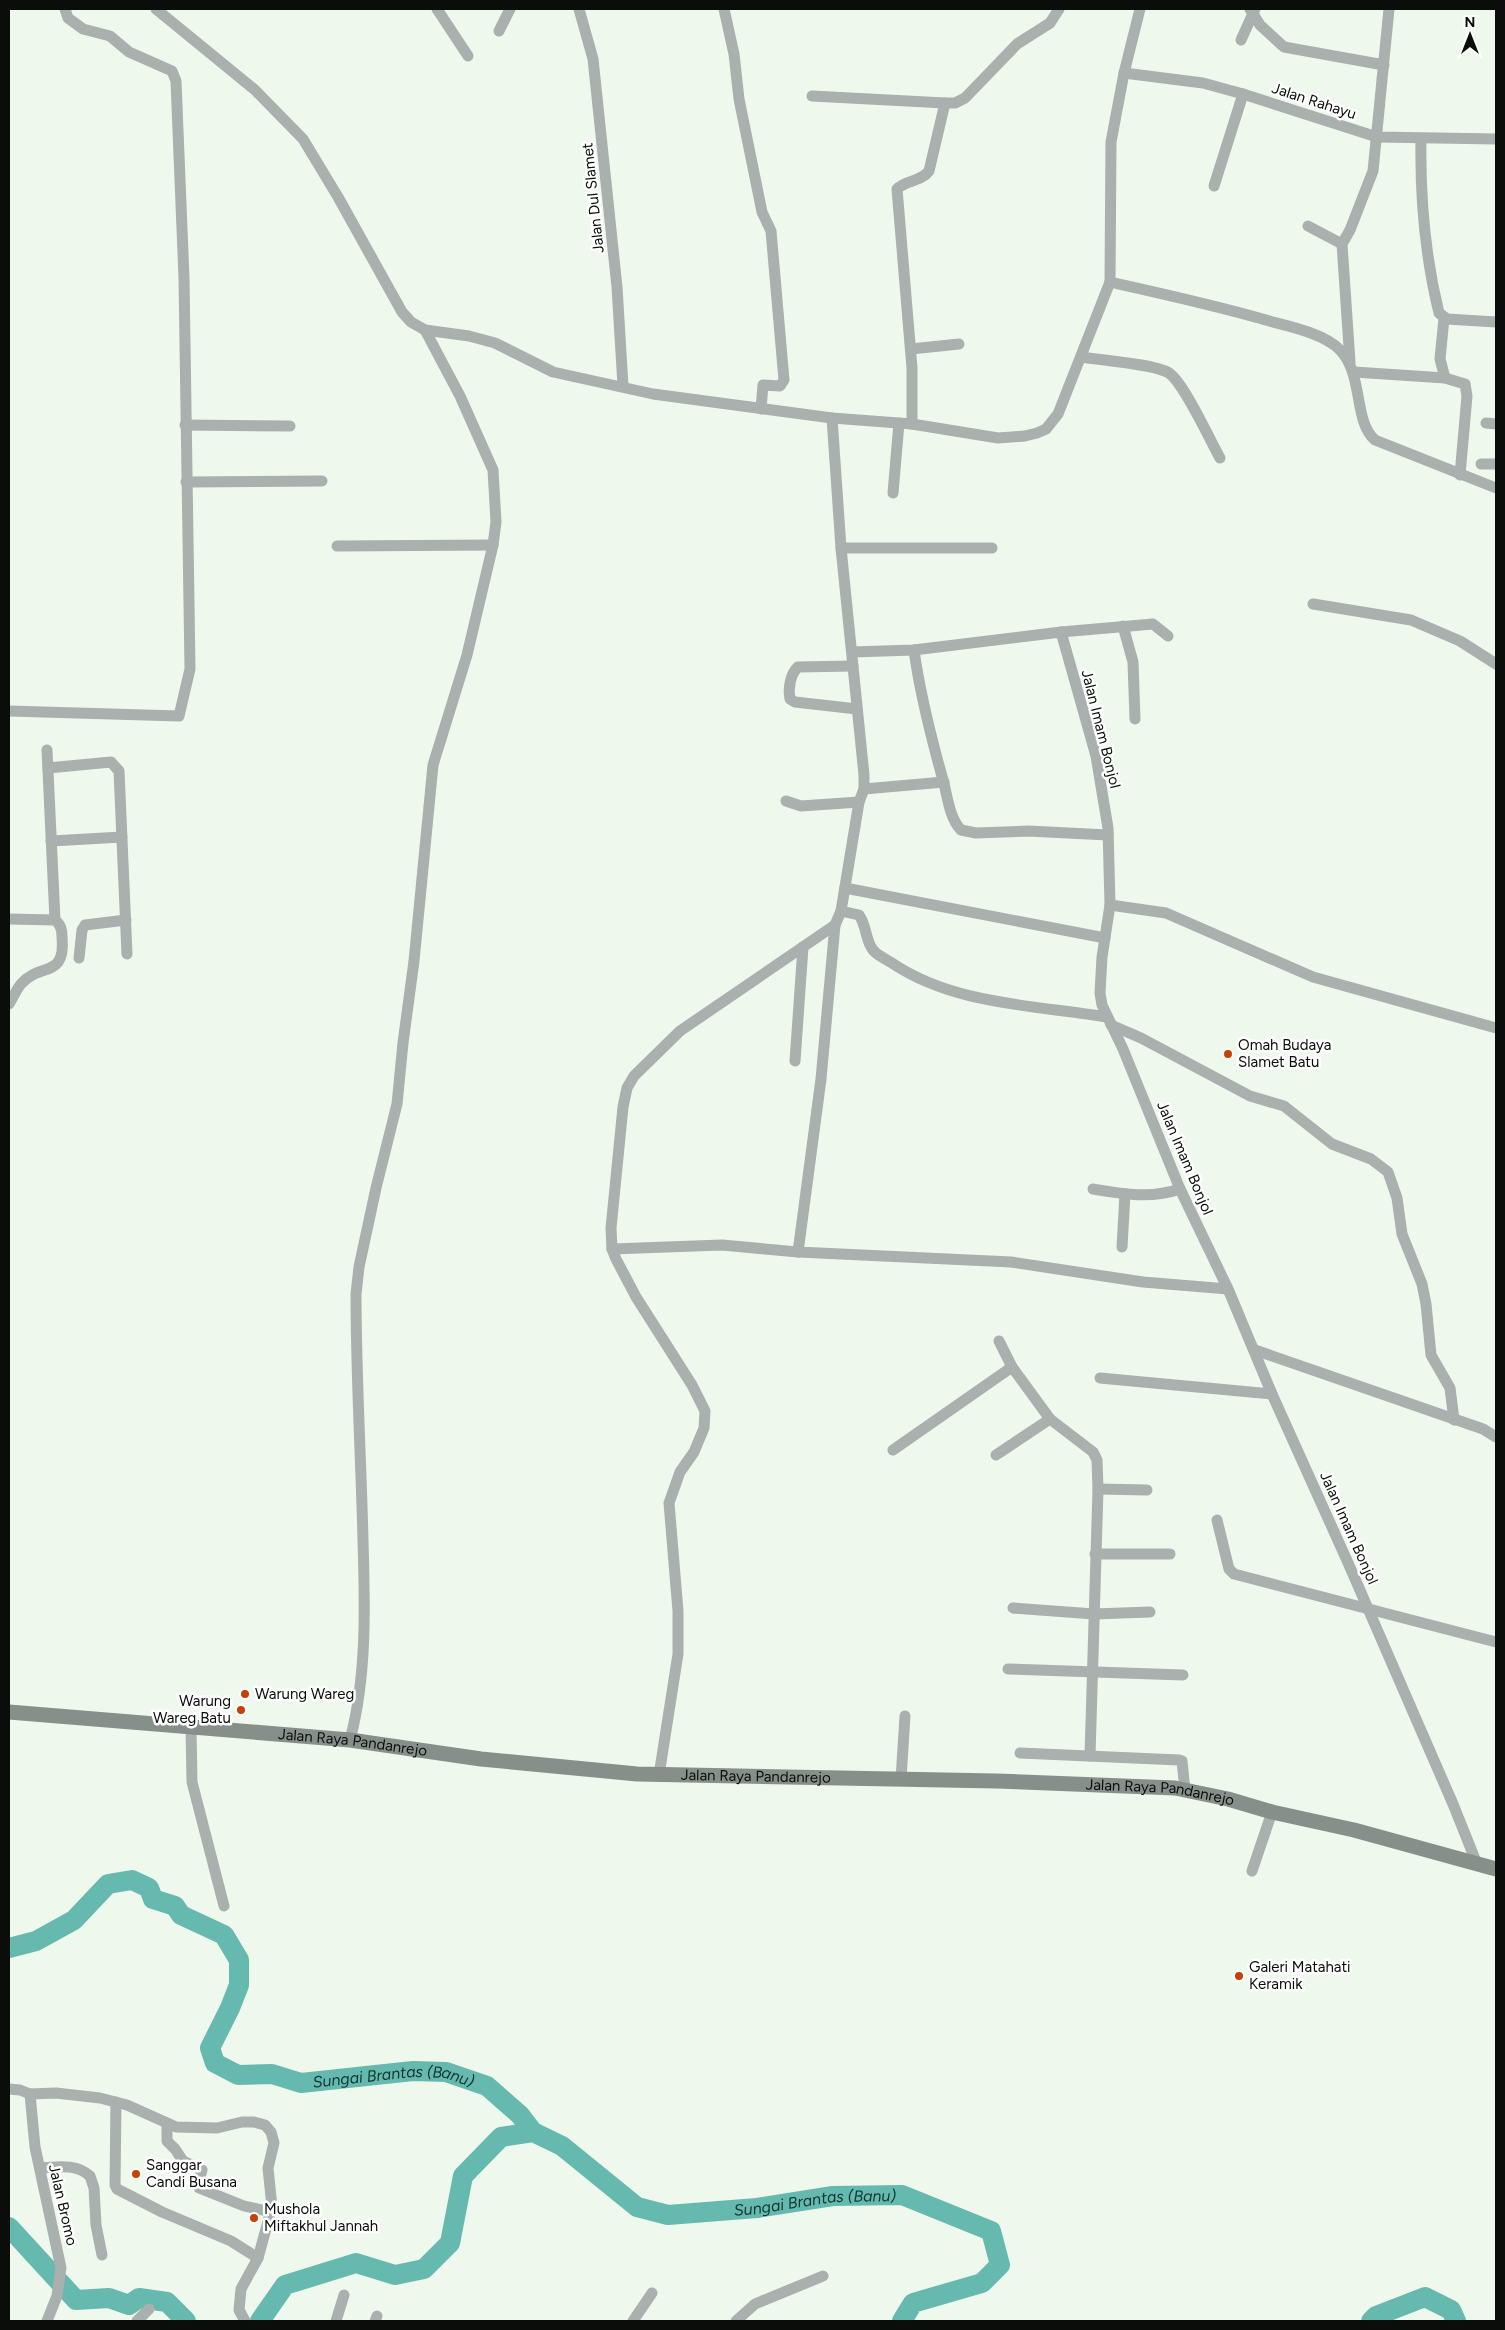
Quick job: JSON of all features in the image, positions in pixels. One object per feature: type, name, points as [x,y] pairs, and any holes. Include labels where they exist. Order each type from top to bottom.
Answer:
[{"type":"main road","name":"Jalan Raya Pandanrejo","points":[[9,1712],[44,1713],[191,1728],[350,1740],[481,1759],[630,1774],[901,1779],[1185,1790],[1354,1830],[1496,1869]]},
{"type":"street","points":[[9,711],[180,716],[190,669],[183,228],[176,81],[172,71],[129,52],[110,36],[82,29],[74,23],[64,9]]},
{"type":"street","points":[[156,9],[255,90],[302,139],[338,197],[402,312],[411,322],[425,330],[495,343],[553,372],[653,394],[761,401],[832,418],[899,423],[912,416],[998,438],[1037,433],[1046,428],[1058,414],[1110,282],[1111,142],[1124,73],[1140,9]]},
{"type":"street","points":[[437,9],[468,56]]},
{"type":"street","points":[[499,31],[510,9]]},
{"type":"street","name":"Jalan Dul Slamet","points":[[579,9],[593,59],[617,287],[623,386]]},
{"type":"street","points":[[724,9],[734,54],[739,100],[760,204],[771,231],[779,310],[784,380],[780,386],[764,385],[761,401]]},
{"type":"street","points":[[812,96],[955,103],[965,98],[1017,44],[1050,23],[1059,9]]},
{"type":"street","points":[[1389,9],[1373,170],[1350,230],[1342,244],[1352,367],[1367,432],[1372,437],[1383,444],[1496,488]]},
{"type":"street","points":[[1253,10],[1260,25],[1284,47],[1384,65]]},
{"type":"street","points":[[1241,40],[1253,10]]},
{"type":"street","name":"Jalan Rahayu","points":[[1124,73],[1203,83],[1377,137],[1421,139],[1496,138]]},
{"type":"street","points":[[1214,186],[1243,94]]},
{"type":"street","points":[[912,416],[911,349],[896,192],[899,187],[927,174],[945,104]]},
{"type":"street","points":[[1421,139],[1422,202],[1431,274],[1439,313],[1444,318],[1496,322]]},
{"type":"street","points":[[1308,226],[1342,244]]},
{"type":"street","points":[[1110,282],[1231,310],[1314,335],[1339,349],[1352,367],[1459,381],[1467,386],[1460,475]]},
{"type":"street","points":[[1444,318],[1440,359],[1446,378]]},
{"type":"street","points":[[350,1740],[356,1715],[360,1678],[365,1600],[356,1294],[376,1188],[397,1104],[402,1043],[414,961],[433,765],[467,654],[493,545],[496,522],[493,470],[460,396],[425,330]]},
{"type":"street","points":[[911,349],[959,344]]},
{"type":"street","points":[[1081,357],[1148,367],[1169,373],[1181,387],[1220,458]]},
{"type":"street","points":[[798,1252],[822,1069],[835,926],[841,910],[859,802],[864,790],[852,652],[840,548],[832,418]]},
{"type":"street","points":[[893,492],[899,423]]},
{"type":"street","points":[[185,426],[290,426]]},
{"type":"street","points":[[1481,464],[1496,464]]},
{"type":"street","points":[[186,482],[322,481]]},
{"type":"street","points":[[337,546],[493,545]]},
{"type":"street","points":[[840,548],[992,548]]},
{"type":"street","points":[[1313,604],[1411,620],[1460,641],[1496,664]]},
{"type":"street","points":[[852,652],[914,650],[1061,632],[1153,624],[1168,636]]},
{"type":"street","points":[[1124,626],[1133,662],[1135,719]]},
{"type":"street","name":"Jalan Imam Bonjol","points":[[1061,632],[1096,756],[1108,835],[1110,905],[1100,993],[1109,1021],[1180,1189],[1228,1289],[1272,1394],[1368,1607],[1477,1864]]},
{"type":"street","points":[[914,650],[920,693],[952,816],[961,830],[976,833],[1028,831],[1108,835]]},
{"type":"street","points":[[853,666],[798,667],[792,675],[789,693],[790,699],[795,702],[857,709]]},
{"type":"street","points":[[47,750],[55,920]]},
{"type":"street","points":[[48,768],[111,762],[116,765],[119,771],[127,954]]},
{"type":"street","points":[[864,790],[944,782]]},
{"type":"street","points":[[786,801],[801,806],[859,802]]},
{"type":"street","points":[[51,841],[122,836]]},
{"type":"street","points":[[845,888],[1105,938]]},
{"type":"street","points":[[1110,905],[1166,913],[1313,976],[1496,1028]]},
{"type":"street","points":[[841,910],[859,915],[865,924],[867,935],[874,951],[898,967],[931,984],[1003,1002],[1109,1021],[1250,1096],[1284,1106],[1332,1144],[1371,1160],[1388,1172],[1397,1198],[1402,1234],[1422,1284],[1431,1355],[1450,1388],[1454,1420]]},
{"type":"street","points":[[9,919],[55,920],[59,923],[63,950],[59,963],[53,968],[32,976],[21,984],[9,1004]]},
{"type":"street","points":[[79,958],[84,926],[126,920]]},
{"type":"street","points":[[658,1775],[678,1654],[678,1611],[669,1503],[680,1472],[694,1452],[704,1428],[705,1410],[685,1371],[636,1297],[612,1248],[612,1219],[623,1107],[627,1088],[634,1076],[680,1031],[835,926]]},
{"type":"street","points":[[795,1061],[804,947]]},
{"type":"street","points":[[1092,1189],[1154,1196],[1180,1189]]},
{"type":"street","points":[[1122,1247],[1125,1194]]},
{"type":"street","points":[[612,1248],[722,1245],[798,1252],[1011,1262],[1143,1282],[1228,1289]]},
{"type":"street","points":[[999,1341],[1012,1367],[1050,1419],[1095,1455],[1098,1489],[1090,1756]]},
{"type":"street","points":[[1255,1350],[1483,1430],[1496,1437]]},
{"type":"street","points":[[893,1450],[1012,1367]]},
{"type":"street","points":[[1100,1378],[1272,1394]]},
{"type":"street","points":[[996,1455],[1050,1419]]},
{"type":"street","points":[[1098,1489],[1147,1490]]},
{"type":"street","points":[[1217,1520],[1229,1569],[1234,1574],[1368,1607],[1496,1642]]},
{"type":"street","points":[[1095,1554],[1170,1554]]},
{"type":"street","points":[[1013,1608],[1094,1614],[1150,1612]]},
{"type":"street","points":[[1008,1669],[1183,1675]]},
{"type":"street","points":[[901,1779],[905,1716]]},
{"type":"street","points":[[191,1728],[192,1782],[224,1906]]},
{"type":"street","points":[[1020,1753],[1179,1760],[1182,1761],[1184,1767],[1185,1790]]},
{"type":"street","points":[[1252,1871],[1272,1812]]},
{"type":"street","points":[[9,2089],[20,2090],[30,2094],[84,2095],[116,2102],[150,2114],[176,2127],[204,2129],[242,2122],[254,2122],[265,2125],[271,2132],[274,2143],[268,2168],[271,2212],[258,2258],[238,2298],[239,2310],[244,2320]]},
{"type":"street","name":"Jalan Bromo","points":[[30,2094],[35,2146],[61,2268],[57,2296],[47,2321]]},
{"type":"street","points":[[116,2102],[115,2185],[117,2189],[162,2212],[231,2241],[258,2258]]},
{"type":"street","points":[[168,2124],[167,2141],[183,2161],[202,2170],[198,2185],[200,2188],[244,2206],[271,2212]]},
{"type":"street","points":[[40,2168],[79,2168],[90,2176],[94,2188],[96,2225],[102,2255]]},
{"type":"street","points":[[736,2321],[756,2304],[823,2276]]},
{"type":"street","points":[[633,2321],[652,2293]]},
{"type":"street","points":[[336,2321],[344,2295]]},
{"type":"street","points":[[137,2321],[149,2309]]},
{"type":"waterway","name":"Sungai Brantas (Banu)","points":[[9,1948],[36,1941],[74,1920],[108,1884],[132,1880],[149,1888],[153,1899],[175,1906],[181,1915],[224,1935],[239,1960],[239,1985],[210,2048],[215,2063],[238,2075],[272,2074],[301,2083],[413,2071],[446,2072],[487,2086],[520,2115],[533,2132]]},
{"type":"waterway","name":"Sungai Brantas (Banu)","points":[[260,2321],[285,2285],[356,2263],[395,2275],[424,2269],[450,2243],[463,2176],[501,2137],[533,2132],[562,2146],[637,2207],[668,2215],[757,2208],[833,2196],[902,2195],[991,2231],[1000,2265],[982,2283],[913,2303],[902,2321]]},
{"type":"waterway","name":"Sungai Brantas (Banu)","points":[[9,2227],[76,2300],[109,2298],[129,2305],[139,2298],[167,2302],[186,2321]]},
{"type":"waterway","name":"Sungai Brantas (Banu)","points":[[1371,2321],[1376,2316],[1425,2297],[1451,2310],[1456,2321]]},
{"type":"place","name":"Omah Budaya Slamet Batu","points":[[1228,1054]]},
{"type":"place","name":"Warung Wareg","points":[[245,1694]]},
{"type":"place","name":"Warung Wareg Batu","points":[[241,1710]]},
{"type":"place","name":"Galeri Matahati Keramik","points":[[1239,1976]]},
{"type":"place","name":"Sanggar Candi Busana","points":[[136,2174]]},
{"type":"place","name":"Mushola Miftakhul Jannah","points":[[254,2218]]}]
